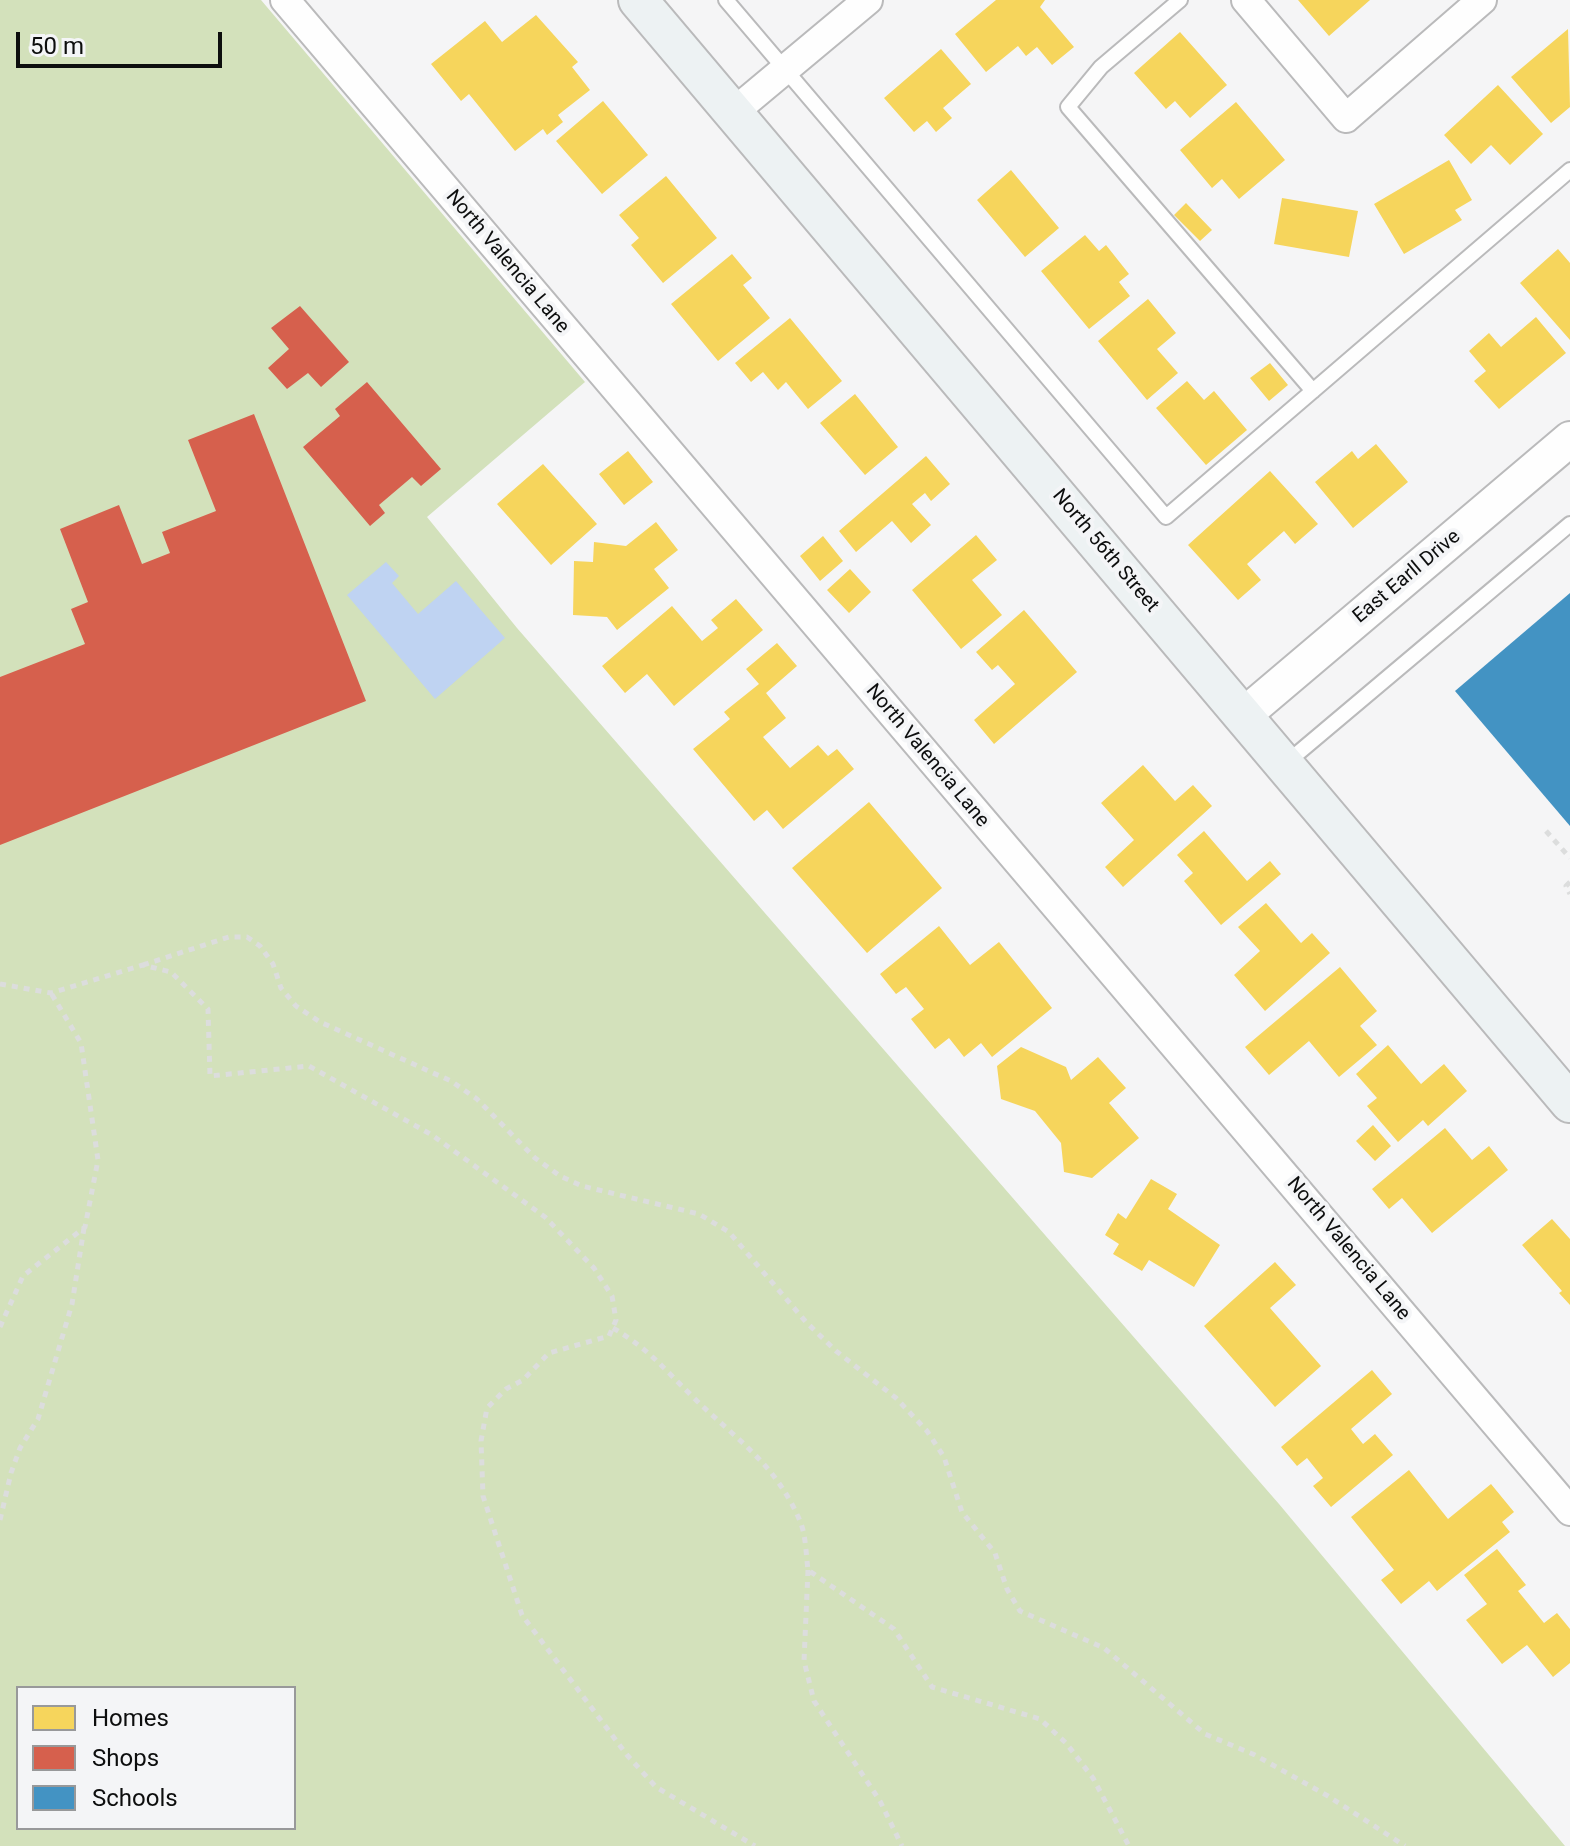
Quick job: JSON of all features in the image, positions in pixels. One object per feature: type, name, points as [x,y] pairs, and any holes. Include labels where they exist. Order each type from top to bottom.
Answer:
[{"type":"main road","name":"North 56th Street","points":[[638,0],[735,111],[1570,1103]]},
{"type":"street","name":"North Valencia Lane","points":[[285,0],[1570,1511]]},
{"type":"street","points":[[735,111],[868,0]]},
{"type":"street","points":[[1246,0],[1346,118],[1482,0]]},
{"type":"street","name":"East Earll Drive","points":[[1244,715],[1570,439]]},
{"type":"lane","points":[[726,0],[1166,517],[1570,170]]},
{"type":"lane","points":[[1180,0],[1101,67],[1068,107],[1313,391]]},
{"type":"lane","points":[[1284,764],[1570,524]]},
{"type":"path","points":[[1546,831],[1570,858]]},
{"type":"path","points":[[1570,882],[1566,886],[1570,894]]},
{"type":"path","points":[[0,984],[51,993],[229,937],[247,937],[260,946],[273,964],[281,988],[296,1006],[320,1022],[451,1081],[477,1099],[535,1158],[560,1176],[582,1186],[699,1214],[729,1232],[806,1322],[836,1351],[896,1398],[927,1431],[944,1457],[962,1512],[995,1553],[1007,1589],[1020,1611],[1104,1648],[1205,1734],[1255,1755],[1328,1796],[1405,1846]]},
{"type":"path","points":[[143,965],[171,972],[208,1009],[210,1076],[309,1066],[432,1135],[545,1217],[594,1268],[612,1296],[616,1320],[613,1328],[609,1336],[549,1353],[523,1380],[506,1389],[487,1408],[481,1441],[483,1496],[522,1615],[627,1755],[656,1787],[755,1846]]},
{"type":"path","points":[[0,1520],[11,1473],[20,1448],[38,1419],[72,1304],[98,1160],[94,1114],[81,1043],[51,993]]},
{"type":"path","points":[[0,1327],[23,1276],[85,1227]]},
{"type":"path","points":[[613,1328],[646,1347],[716,1419],[751,1447],[777,1480],[801,1523],[808,1570],[804,1661],[814,1701],[880,1801],[902,1846]]},
{"type":"path","points":[[808,1570],[894,1629],[932,1687],[1040,1719],[1066,1743],[1093,1778],[1129,1846]]},
{"type":"green space","points":[[0,0],[261,0],[585,382],[427,517],[517,628],[1279,1504],[1565,1846],[0,1846]]},
{"type":"water","points":[[386,562],[399,576],[392,583],[418,614],[456,581],[505,638],[435,699],[347,595]]},
{"type":"building: Homes","points":[[996,0],[1045,0],[1040,7],[1074,47],[1052,65],[1037,47],[1026,56],[1018,46],[986,72],[955,34]]},
{"type":"building: Homes","points":[[1298,0],[1370,0],[1329,36]]},
{"type":"building: Homes","points":[[536,15],[578,62],[572,67],[590,90],[558,115],[563,122],[547,135],[543,129],[515,151],[469,94],[461,101],[431,64],[485,21],[502,42]]},
{"type":"building: Homes","points":[[1568,29],[1570,107],[1551,123],[1511,77]]},
{"type":"building: Homes","points":[[1180,32],[1227,85],[1190,118],[1175,101],[1166,109],[1134,73]]},
{"type":"building: Homes","points":[[941,49],[971,84],[943,108],[952,118],[936,132],[927,121],[914,132],[884,98]]},
{"type":"building: Homes","points":[[1498,85],[1543,134],[1510,165],[1491,145],[1471,164],[1444,135]]},
{"type":"building: Homes","points":[[603,101],[648,155],[602,194],[556,141]]},
{"type":"building: Homes","points":[[1236,102],[1285,160],[1239,199],[1222,179],[1212,188],[1180,150]]},
{"type":"building: Homes","points":[[1449,160],[1472,200],[1455,210],[1462,220],[1404,254],[1374,204]]},
{"type":"building: Homes","points":[[1011,170],[1059,228],[1025,257],[977,200]]},
{"type":"building: Homes","points":[[666,176],[717,238],[663,283],[631,245],[639,238],[619,215]]},
{"type":"building: Homes","points":[[1282,198],[1358,211],[1349,257],[1274,244]]},
{"type":"building: Homes","points":[[1186,203],[1212,230],[1200,241],[1174,215]]},
{"type":"building: Homes","points":[[1085,235],[1099,251],[1106,245],[1129,274],[1119,282],[1130,296],[1089,329],[1041,271]]},
{"type":"building: Homes","points":[[1558,249],[1570,263],[1570,340],[1520,283]]},
{"type":"building: Homes","points":[[732,254],[752,278],[743,285],[770,318],[718,361],[671,304]]},
{"type":"building: Homes","points":[[1148,299],[1176,333],[1157,349],[1178,373],[1147,400],[1098,341]]},
{"type":"building: Homes","points":[[1536,317],[1566,353],[1499,409],[1474,381],[1486,371],[1469,351],[1489,333],[1501,347]]},
{"type":"building: Homes","points":[[790,318],[842,381],[808,409],[786,382],[778,390],[763,372],[751,382],[735,363]]},
{"type":"building: Homes","points":[[1270,363],[1288,385],[1269,401],[1250,378]]},
{"type":"building: Homes","points":[[1187,381],[1204,400],[1214,391],[1247,430],[1206,465],[1156,408]]},
{"type":"building: Homes","points":[[855,394],[898,447],[865,475],[820,423]]},
{"type":"building: Homes","points":[[1376,444],[1408,482],[1353,528],[1315,482],[1352,451],[1358,459]]},
{"type":"building: Homes","points":[[628,451],[653,482],[624,505],[599,474]]},
{"type":"building: Homes","points":[[926,456],[950,484],[931,501],[925,493],[912,504],[931,525],[911,543],[892,521],[856,552],[839,531]]},
{"type":"building: Homes","points":[[543,464],[597,524],[551,565],[497,504]]},
{"type":"building: Homes","points":[[1270,471],[1318,524],[1295,544],[1284,531],[1247,564],[1261,580],[1238,600],[1188,545]]},
{"type":"building: Homes","points":[[656,522],[678,550],[654,569],[669,588],[617,630],[607,617],[573,615],[574,561],[593,562],[594,542],[626,546]]},
{"type":"building: Homes","points":[[976,535],[997,560],[972,580],[1002,615],[961,649],[912,590]]},
{"type":"building: Homes","points":[[823,536],[843,561],[820,581],[800,556]]},
{"type":"building: Homes","points":[[850,569],[871,592],[849,613],[827,590]]},
{"type":"building: Homes","points":[[736,599],[763,630],[674,706],[647,674],[625,693],[602,666],[672,606],[702,641],[718,628],[711,620]]},
{"type":"building: Homes","points":[[1024,610],[1077,672],[994,744],[974,720],[1015,684],[998,665],[992,670],[976,652]]},
{"type":"building: Homes","points":[[777,643],[797,666],[766,693],[786,718],[763,737],[790,768],[818,745],[828,756],[837,749],[854,769],[783,829],[767,810],[754,821],[693,749],[730,719],[724,712],[759,684],[746,669]]},
{"type":"building: Homes","points":[[1143,765],[1175,801],[1193,785],[1212,806],[1123,887],[1105,867],[1134,840],[1101,803]]},
{"type":"building: Homes","points":[[869,802],[942,888],[867,953],[792,868]]},
{"type":"building: Homes","points":[[1204,831],[1247,881],[1270,861],[1281,874],[1221,925],[1184,881],[1193,873],[1177,855]]},
{"type":"building: Homes","points":[[1266,903],[1301,943],[1312,933],[1330,953],[1265,1011],[1234,975],[1260,951],[1238,927]]},
{"type":"building: Homes","points":[[939,926],[970,965],[999,942],[1052,1008],[992,1057],[981,1043],[964,1057],[949,1038],[935,1049],[911,1019],[924,1009],[906,987],[896,994],[880,974]]},
{"type":"building: Homes","points":[[1340,967],[1377,1011],[1360,1026],[1377,1045],[1339,1077],[1309,1041],[1269,1075],[1245,1047]]},
{"type":"building: Homes","points":[[1388,1045],[1421,1084],[1444,1064],[1467,1091],[1428,1126],[1423,1120],[1398,1142],[1367,1106],[1377,1098],[1356,1074]]},
{"type":"building: Homes","points":[[1021,1047],[1066,1067],[1071,1080],[1098,1057],[1126,1088],[1109,1103],[1139,1138],[1092,1178],[1064,1172],[1061,1143],[1035,1111],[1001,1099],[997,1066]]},
{"type":"building: Homes","points":[[1373,1125],[1391,1146],[1375,1161],[1356,1141]]},
{"type":"building: Homes","points":[[1445,1128],[1472,1160],[1489,1146],[1508,1170],[1432,1233],[1402,1198],[1389,1209],[1372,1189]]},
{"type":"building: Homes","points":[[1151,1179],[1177,1194],[1168,1209],[1220,1245],[1194,1287],[1149,1260],[1142,1271],[1113,1254],[1119,1244],[1105,1235],[1118,1213],[1126,1219]]},
{"type":"building: Homes","points":[[1552,1219],[1570,1239],[1570,1305],[1559,1293],[1562,1291],[1522,1245]]},
{"type":"building: Homes","points":[[1275,1262],[1296,1285],[1270,1308],[1321,1366],[1275,1407],[1204,1326]]},
{"type":"building: Homes","points":[[1372,1370],[1392,1394],[1351,1429],[1363,1444],[1375,1434],[1393,1455],[1331,1507],[1313,1486],[1323,1478],[1307,1458],[1297,1466],[1281,1447]]},
{"type":"building: Homes","points":[[1409,1470],[1448,1519],[1491,1484],[1514,1512],[1502,1522],[1510,1532],[1437,1591],[1429,1581],[1401,1604],[1381,1580],[1394,1570],[1351,1517]]},
{"type":"building: Homes","points":[[1497,1549],[1526,1585],[1518,1591],[1544,1623],[1557,1613],[1570,1629],[1570,1663],[1553,1677],[1527,1645],[1502,1664],[1466,1620],[1487,1604],[1464,1575]]},
{"type":"building: Shops","points":[[300,306],[349,362],[321,387],[308,373],[287,389],[268,368],[289,349],[271,328]]},
{"type":"building: Shops","points":[[367,382],[441,469],[421,486],[412,477],[379,505],[385,513],[370,526],[303,447],[340,416],[335,409]]},
{"type":"building: Shops","points":[[254,414],[366,701],[0,845],[0,677],[85,644],[71,609],[88,602],[60,529],[119,505],[142,564],[170,553],[162,532],[216,511],[188,440]]},
{"type":"building: Schools","points":[[1570,593],[1570,826],[1455,691]]}]
